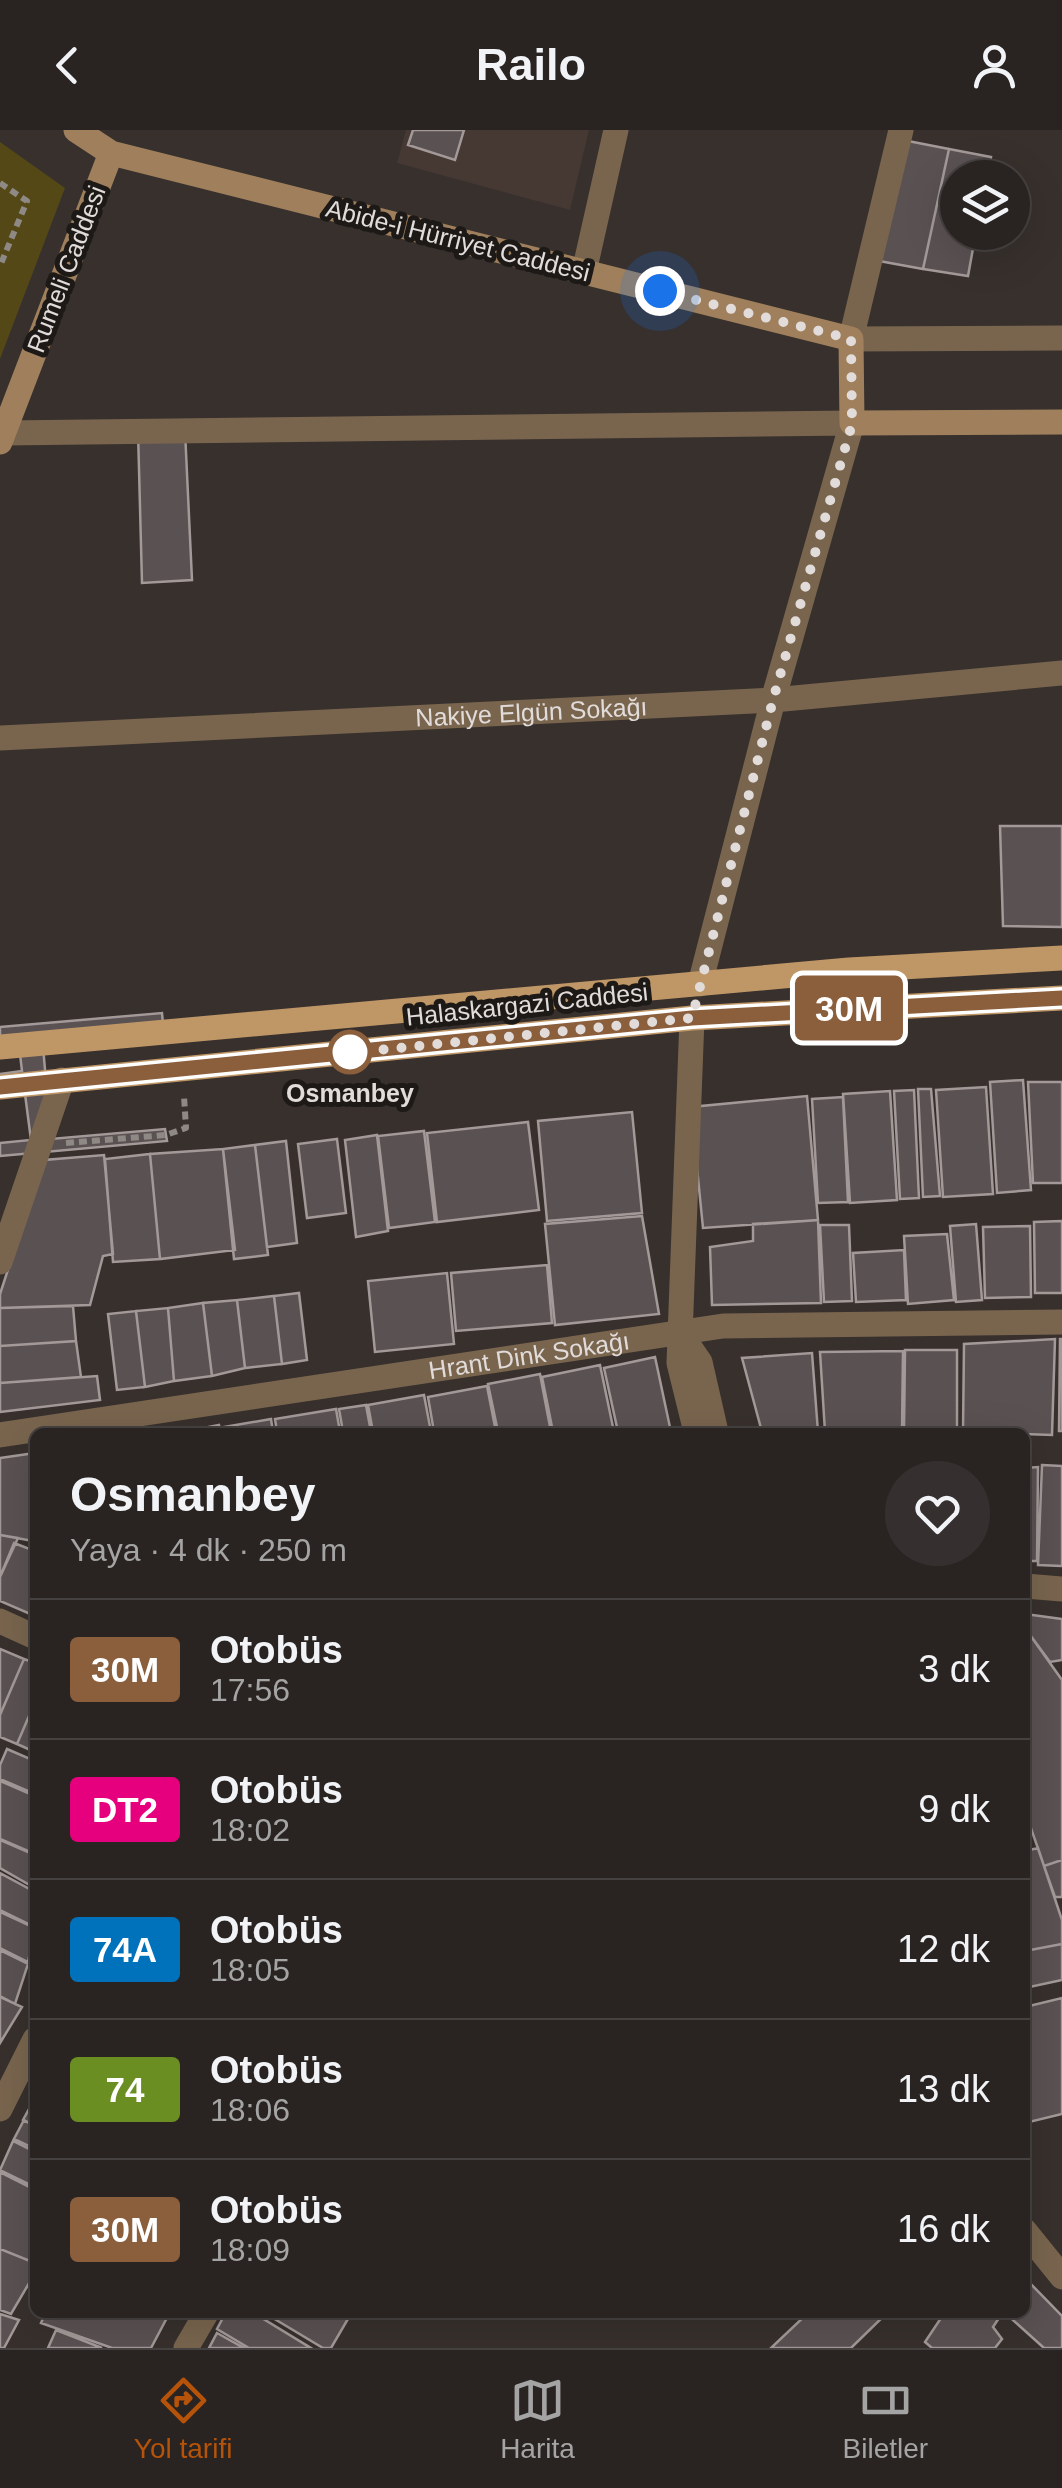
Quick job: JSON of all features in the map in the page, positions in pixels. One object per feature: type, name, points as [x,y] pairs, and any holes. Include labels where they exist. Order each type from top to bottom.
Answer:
[{"type":"main road","name":"Abide-i Hürriyet Caddesi","points":[[76,130],[111,153],[851,339]]},
{"type":"main road","name":"Rumeli Caddesi","points":[[2,438],[111,153]]},
{"type":"main road","points":[[851,339],[852,424],[1062,422]]},
{"type":"main road","name":"Halaskargazi Caddesi","points":[[0,1047],[700,984],[992,960],[1062,958]]},
{"type":"main road","points":[[692,1018],[700,984]]},
{"type":"main road","name":"Halaskargazi Caddesi","points":[[0,1087],[692,1018],[1062,998]]},
{"type":"street","points":[[584,272],[616,130]]},
{"type":"street","points":[[901,130],[851,339],[1062,338]]},
{"type":"street","points":[[2,438],[852,424],[773,700],[700,984]]},
{"type":"street","name":"Nakiye Elgün Sokağı","points":[[0,738],[773,700],[1062,672]]},
{"type":"street","points":[[692,1018],[679,1364],[695,1428]]},
{"type":"street","points":[[0,1262],[62,1080]]},
{"type":"street","name":"Hrant Dink Sokağı","points":[[47,1428],[723,1326],[1062,1322]]},
{"type":"street","points":[[680,1333],[700,1362],[715,1428]]},
{"type":"street","name":"Hrant Dink Sokağı","points":[[0,1435],[30,1430]]},
{"type":"street","points":[[1030,1586],[1062,1588]]},
{"type":"street","points":[[0,1621],[30,1635]]},
{"type":"street","points":[[0,2109],[30,2049]]},
{"type":"street","points":[[1030,2237],[1062,2277]]},
{"type":"street","points":[[186,2348],[203,2318]]},
{"type":"path","points":[[0,183],[27,200],[0,266]]},
{"type":"path","points":[[55,1144],[166,1135],[186,1128],[182,1069]]},
{"type":"shaded area","points":[[406,130],[589,130],[570,210],[397,163]]},
{"type":"shaded area","points":[[0,142],[65,188],[0,359]]},
{"type":"building","points":[[413,130],[464,130],[455,160],[408,145]]},
{"type":"building","points":[[908,141],[949,149],[947,160],[940,160],[940,191],[923,269],[879,261]]},
{"type":"building","points":[[949,149],[991,157],[990,160],[947,160]]},
{"type":"building","points":[[940,191],[940,250],[973,250],[968,276],[923,269]]},
{"type":"building","points":[[138,431],[185,431],[192,580],[142,583]]},
{"type":"building","points":[[1000,826],[1062,826],[1062,927],[1003,926]]},
{"type":"building","points":[[162,1013],[163,1024],[42,1035],[51,1139],[165,1129],[167,1141],[0,1156],[0,1143],[31,1140],[25,1094],[0,1097],[0,1074],[22,1071],[18,1037],[0,1039],[0,1027]]},
{"type":"building","points":[[1023,1080],[1031,1190],[997,1193],[990,1082]]},
{"type":"building","points":[[1028,1082],[1062,1082],[1062,1183],[1033,1183]]},
{"type":"building","points":[[986,1087],[993,1194],[943,1197],[936,1090]]},
{"type":"building","points":[[918,1089],[931,1089],[940,1196],[923,1197]]},
{"type":"building","points":[[914,1090],[919,1198],[900,1199],[894,1091]]},
{"type":"building","points":[[890,1091],[897,1200],[850,1203],[843,1094]]},
{"type":"building","points":[[807,1096],[818,1220],[703,1228],[691,1107]]},
{"type":"building","points":[[843,1097],[848,1202],[818,1203],[812,1099]]},
{"type":"building","points":[[632,1112],[642,1213],[547,1221],[538,1121]]},
{"type":"building","points":[[528,1122],[539,1210],[437,1222],[427,1133]]},
{"type":"building","points":[[424,1131],[435,1222],[389,1228],[378,1136]]},
{"type":"building","points":[[377,1135],[388,1231],[356,1237],[345,1140]]},
{"type":"building","points":[[337,1139],[346,1213],[307,1218],[298,1144]]},
{"type":"building","points":[[286,1141],[297,1243],[267,1247],[255,1145]]},
{"type":"building","points":[[255,1145],[268,1255],[234,1259],[223,1149]]},
{"type":"building","points":[[223,1149],[235,1250],[160,1259],[150,1154]]},
{"type":"building","points":[[150,1154],[160,1259],[113,1262],[105,1159]]},
{"type":"building","points":[[104,1155],[113,1254],[103,1256],[90,1305],[0,1308],[0,1294],[44,1160]]},
{"type":"building","points":[[642,1216],[659,1314],[555,1325],[545,1224]]},
{"type":"building","points":[[818,1220],[821,1303],[712,1305],[710,1247],[753,1241],[753,1224]]},
{"type":"building","points":[[1062,1221],[1062,1293],[1035,1293],[1034,1222]]},
{"type":"building","points":[[976,1224],[982,1300],[956,1302],[950,1226]]},
{"type":"building","points":[[820,1225],[849,1225],[852,1301],[824,1302]]},
{"type":"building","points":[[1030,1226],[1031,1297],[985,1298],[983,1227]]},
{"type":"building","points":[[947,1234],[954,1300],[908,1304],[904,1236]]},
{"type":"building","points":[[904,1250],[906,1300],[856,1302],[853,1253]]},
{"type":"building","points":[[547,1265],[552,1323],[456,1331],[451,1273]]},
{"type":"building","points":[[447,1273],[454,1344],[375,1352],[368,1281]]},
{"type":"building","points":[[299,1293],[307,1360],[282,1364],[274,1296]]},
{"type":"building","points":[[274,1296],[282,1364],[245,1368],[237,1300]]},
{"type":"building","points":[[237,1300],[245,1368],[212,1376],[203,1303]]},
{"type":"building","points":[[203,1303],[212,1376],[174,1381],[168,1308]]},
{"type":"building","points":[[73,1306],[76,1341],[0,1346],[0,1308]]},
{"type":"building","points":[[168,1308],[174,1381],[145,1387],[136,1311]]},
{"type":"building","points":[[136,1311],[145,1387],[117,1390],[108,1314]]},
{"type":"building","points":[[1055,1339],[1052,1435],[1030,1434],[1030,1428],[963,1428],[964,1344]]},
{"type":"building","points":[[1062,1339],[1062,1431],[1059,1431]]},
{"type":"building","points":[[76,1341],[81,1377],[0,1383],[0,1346]]},
{"type":"building","points":[[905,1350],[957,1350],[957,1428],[904,1428]]},
{"type":"building","points":[[903,1351],[902,1428],[825,1428],[820,1352]]},
{"type":"building","points":[[812,1353],[818,1428],[761,1428],[742,1358]]},
{"type":"building","points":[[655,1357],[670,1428],[617,1428],[604,1368]]},
{"type":"building","points":[[600,1365],[613,1428],[552,1428],[542,1377]]},
{"type":"building","points":[[540,1374],[550,1428],[497,1428],[488,1384]]},
{"type":"building","points":[[97,1376],[100,1400],[0,1412],[0,1383]]},
{"type":"building","points":[[487,1386],[495,1428],[433,1428],[428,1397]]},
{"type":"building","points":[[424,1395],[430,1428],[372,1428],[368,1405]]},
{"type":"building","points":[[366,1405],[370,1428],[342,1428],[339,1409]]},
{"type":"building","points":[[336,1409],[339,1428],[276,1428],[275,1419]]},
{"type":"building","points":[[271,1419],[272,1428],[224,1428]]},
{"type":"building","points":[[30,1454],[30,1540],[0,1535],[0,1458]]},
{"type":"building","points":[[1042,1465],[1062,1466],[1062,1566],[1038,1565]]},
{"type":"building","points":[[1038,1467],[1037,1561],[1030,1561],[1030,1468]]},
{"type":"building","points":[[0,1535],[18,1538],[0,1577]]},
{"type":"building","points":[[14,1543],[30,1549],[30,1614],[0,1601],[0,1577]]},
{"type":"building","points":[[1030,1615],[1062,1619],[1062,1660],[1050,1662],[1030,1635]]},
{"type":"building","points":[[1030,1635],[1062,1680],[1062,1860],[1044,1866],[1030,1825]]},
{"type":"building","points":[[0,1649],[24,1659],[0,1715]]},
{"type":"building","points":[[24,1659],[30,1661],[30,1714],[17,1744],[0,1737],[0,1715]]},
{"type":"building","points":[[30,1714],[30,1750],[17,1744]]},
{"type":"building","points":[[7,1749],[30,1759],[30,1792],[0,1779],[0,1765]]},
{"type":"building","points":[[0,1781],[30,1794],[30,1852],[0,1839]]},
{"type":"building","points":[[0,1840],[30,1853],[30,1885],[0,1868]]},
{"type":"building","points":[[1038,1848],[1062,1920],[1062,1944],[1030,1950],[1030,1850]]},
{"type":"building","points":[[1062,1860],[1062,1897],[1055,1897],[1044,1866]]},
{"type":"building","points":[[0,1873],[30,1889],[30,1925],[0,1910]]},
{"type":"building","points":[[0,1912],[30,1926],[28,1962],[0,1948]]},
{"type":"building","points":[[1062,1944],[1062,1980],[1030,1987],[1030,1950]]},
{"type":"building","points":[[0,1950],[28,1964],[15,2004],[0,1996]]},
{"type":"building","points":[[0,1997],[22,2007],[0,2043]]},
{"type":"building","points":[[1062,1998],[1062,2114],[1030,2122],[1030,2006]]},
{"type":"building","points":[[24,2120],[30,2123],[30,2147],[14,2139]]},
{"type":"building","points":[[13,2141],[30,2150],[30,2185],[0,2170]]},
{"type":"building","points":[[0,2172],[30,2187],[30,2261],[0,2249]]},
{"type":"building","points":[[0,2249],[30,2261],[30,2282],[11,2314],[0,2310]]},
{"type":"building","points":[[1030,2283],[1062,2316],[1062,2348],[1044,2348],[1011,2318],[1030,2318]]},
{"type":"building","points":[[0,2314],[19,2320],[4,2348],[0,2348]]},
{"type":"building","points":[[43,2318],[167,2318],[151,2348],[112,2348],[41,2323]]},
{"type":"building","points":[[223,2318],[262,2318],[311,2348],[249,2348],[217,2329]]},
{"type":"building","points":[[273,2318],[348,2318],[331,2348],[323,2348]]},
{"type":"building","points":[[803,2318],[882,2318],[851,2348],[771,2348]]},
{"type":"building","points":[[941,2318],[999,2318],[993,2327],[1002,2339],[995,2348],[932,2348],[925,2342]]},
{"type":"building","points":[[56,2330],[102,2348],[48,2348]]},
{"type":"building","points":[[217,2333],[244,2348],[209,2348]]},
{"type":"bus line","name":"30M","points":[[0,1087],[692,1018],[1062,998]]},
{"type":"place","name":"Osmanbey","points":[[350,1052]]},
{"type":"route","points":[[350,1052],[340,1054],[692,1018],[773,700],[852,424],[851,339],[660,291]]}]
